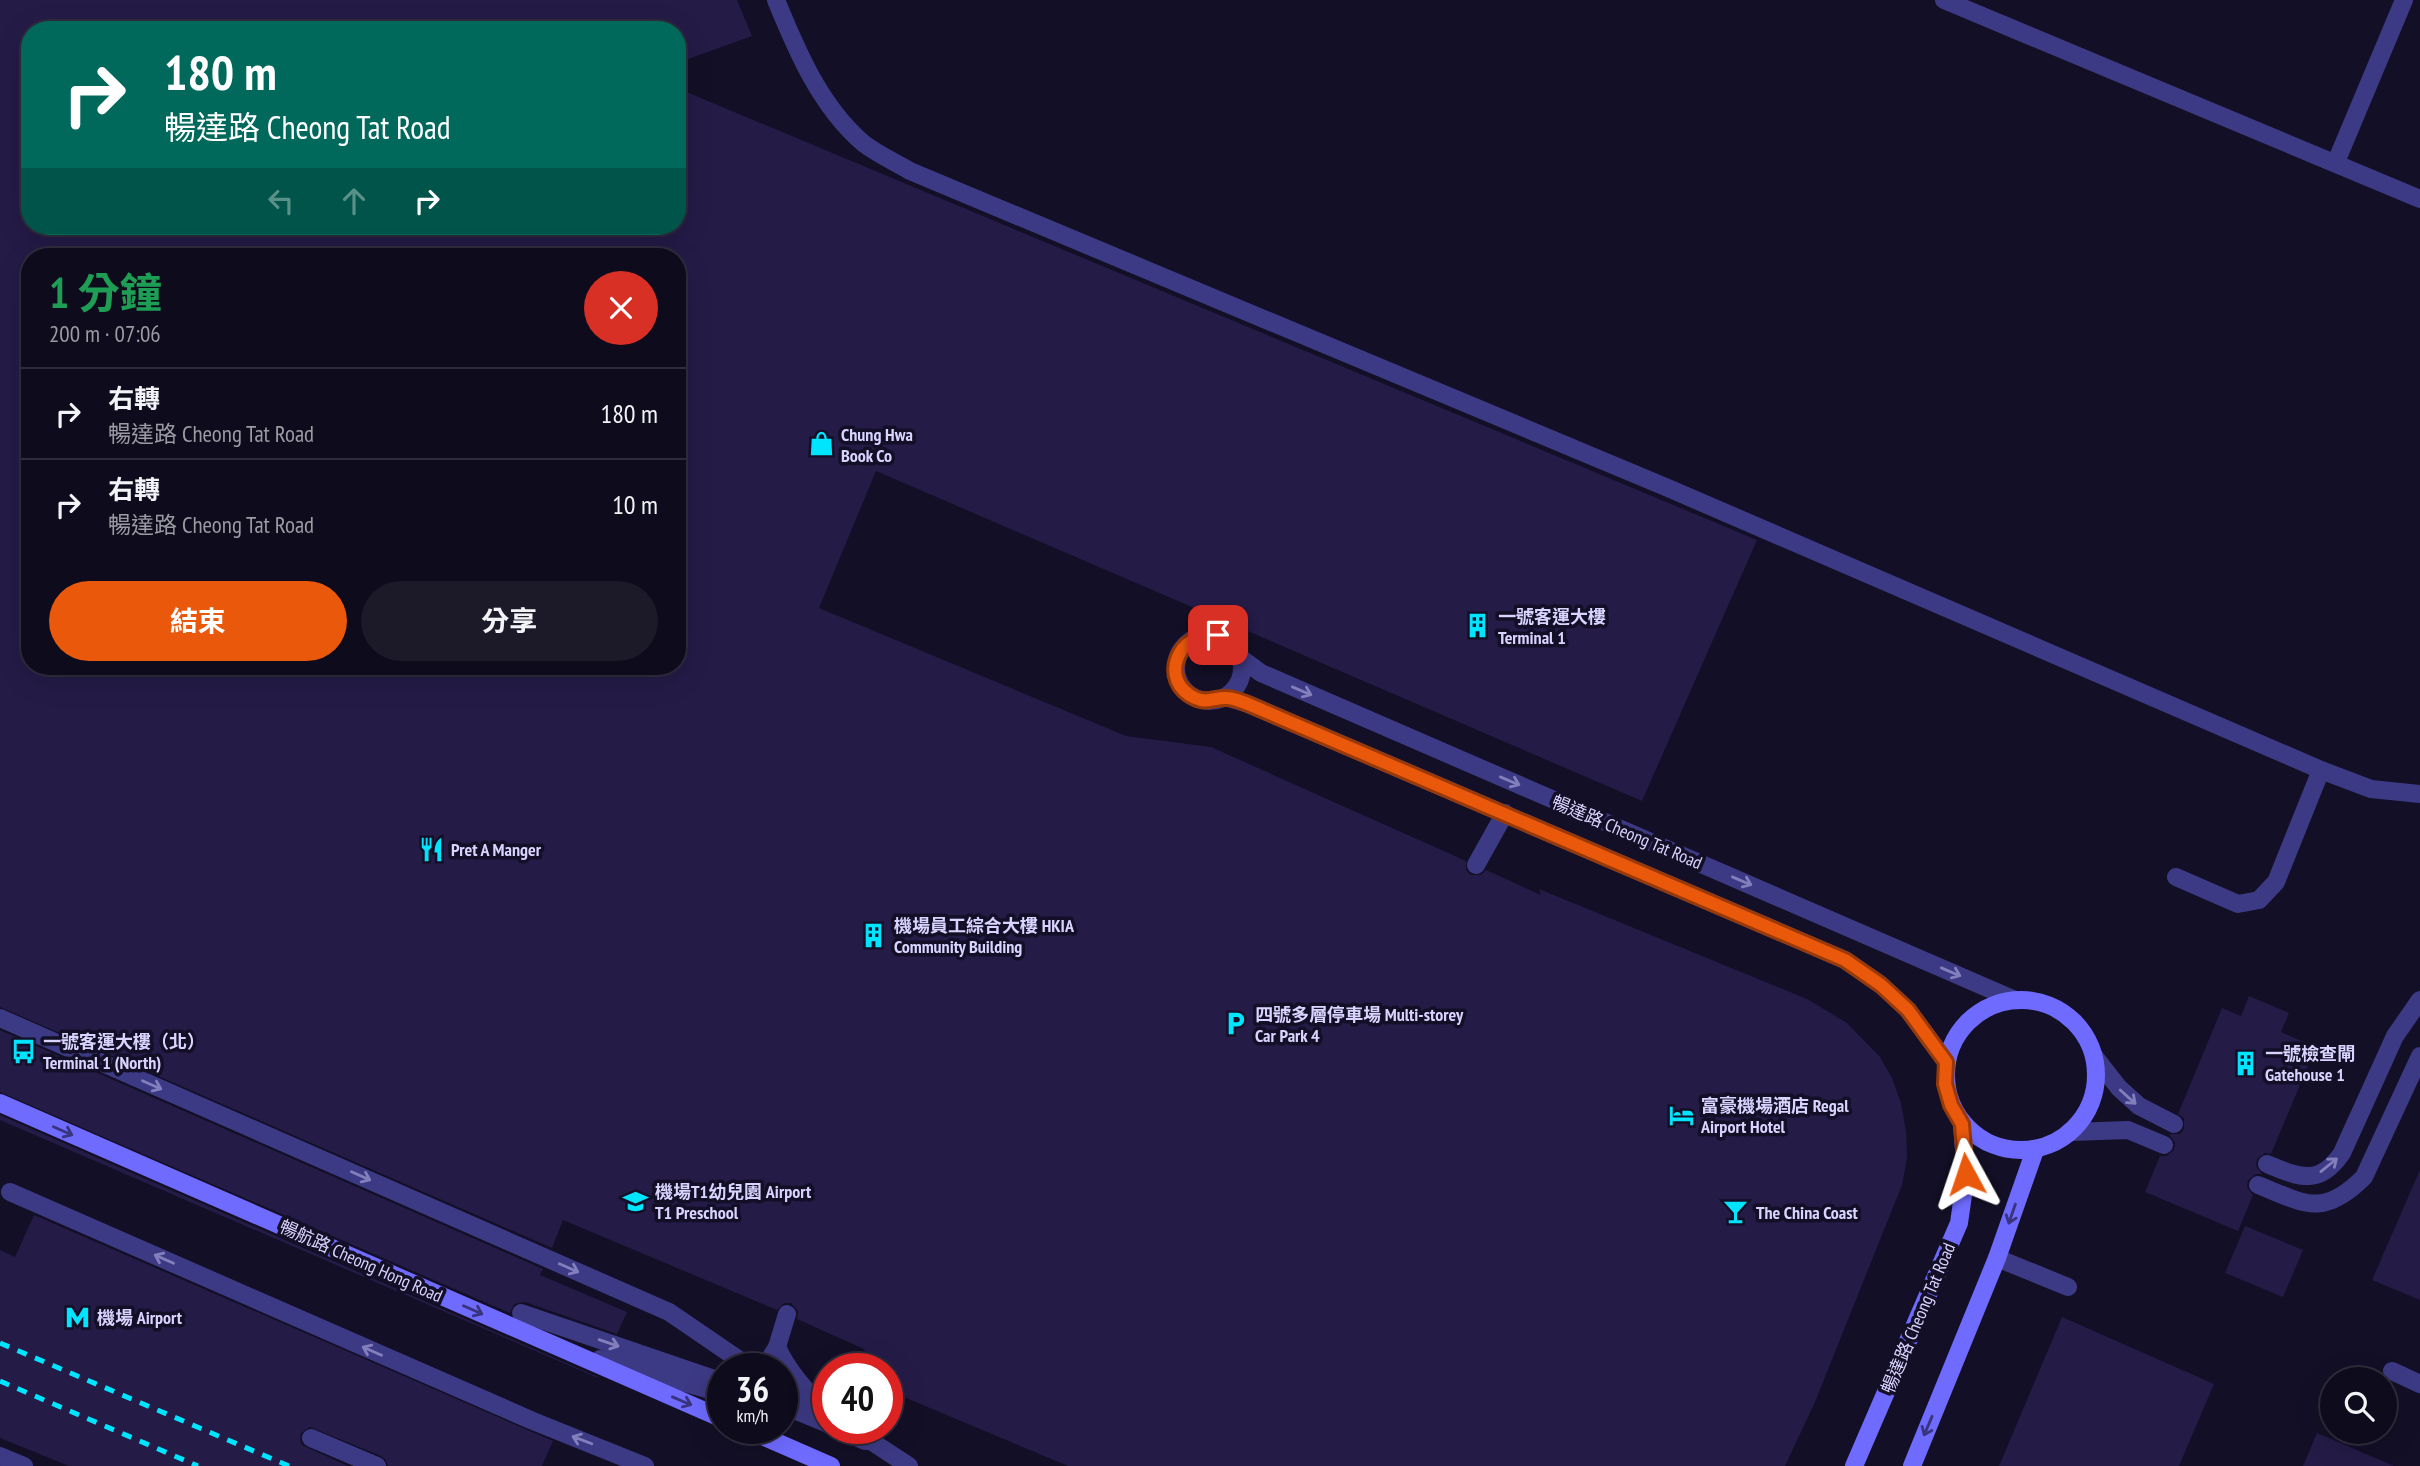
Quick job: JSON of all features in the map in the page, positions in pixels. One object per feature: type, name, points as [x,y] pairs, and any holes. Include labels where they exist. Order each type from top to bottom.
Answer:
[{"type":"street","points":[[776,0],[798,53],[836,113],[864,143],[910,171],[1668,488],[2321,770],[2371,789],[2420,794]]},
{"type":"street","points":[[1944,0],[2420,199]]},
{"type":"street","points":[[2336,162],[2404,0]]},
{"type":"street","name":"暢達路 Cheong Tat Road","points":[[1946,1062],[1908,1010],[1881,985],[1845,960],[1248,704],[1225,697],[1205,701],[1186,692],[1176,674],[1179,653],[1195,637],[1218,635],[1261,673],[2015,1000]]},
{"type":"street","points":[[1225,697],[1240,682],[1242,659]]},
{"type":"street","points":[[2176,877],[2238,904],[2259,900],[2276,882],[2321,770]]},
{"type":"street","points":[[1476,865],[1505,813]]},
{"type":"street","name":"暢達路 Cheong Tat Road","points":[[2015,1000],[2036,1001],[2056,1008],[2073,1020],[2086,1037],[2094,1056],[2096,1076],[2093,1097],[2085,1116],[2071,1132],[2054,1143],[2035,1150],[2008,1150],[1982,1141],[1962,1124],[1951,1105],[1945,1084],[1946,1062],[1958,1035],[1978,1013],[1996,1004],[2015,1000]]},
{"type":"street","points":[[2267,1164],[2300,1177],[2324,1171],[2334,1163],[2342,1153],[2395,1036],[2420,1000]]},
{"type":"street","points":[[0,1018],[669,1312],[729,1353]]},
{"type":"street","points":[[2094,1056],[2119,1088],[2139,1106],[2174,1124]]},
{"type":"street","points":[[2258,1185],[2306,1205],[2339,1198],[2352,1188],[2364,1177],[2420,1056]]},
{"type":"street","name":"暢航路 Cheong Hong Road","points":[[0,1103],[707,1412]]},
{"type":"street","name":"暢達路 Cheong Tat Road","points":[[1854,1466],[1959,1223],[1966,1174],[1962,1124]]},
{"type":"street","points":[[2071,1132],[2128,1130],[2164,1145]]},
{"type":"street","points":[[1912,1466],[1997,1258],[2035,1150]]},
{"type":"street","points":[[10,1192],[533,1421],[645,1466]]},
{"type":"street","points":[[1997,1258],[2068,1287]]},
{"type":"street","points":[[521,1313],[707,1376]]},
{"type":"street","points":[[773,1353],[787,1314]]},
{"type":"street","points":[[556,1347],[707,1389]]},
{"type":"street","points":[[777,1347],[785,1364],[812,1398]]},
{"type":"street","points":[[2397,1373],[2420,1384]]},
{"type":"street","points":[[312,1438],[377,1466]]},
{"type":"street","points":[[781,1444],[831,1466]]},
{"type":"street","points":[[872,1444],[922,1466]]},
{"type":"street","points":[[875,1444],[909,1466]]},
{"type":"street","points":[[0,1456],[24,1466]]},
{"type":"building","points":[[0,0],[737,0],[752,36],[686,60],[686,21],[21,21],[21,235],[686,235],[686,92],[1757,540],[1642,801],[876,471],[819,608],[1126,736],[1211,747],[1466,861],[1466,870],[1471,875],[1481,875],[1486,870],[1541,895],[1539,889],[1807,999],[1847,1023],[1880,1057],[1892,1078],[1901,1103],[1907,1158],[1902,1185],[1815,1402],[1785,1466],[1068,1466],[903,1397],[903,1353],[865,1353],[864,1349],[797,1319],[798,1311],[791,1303],[784,1303],[777,1310],[563,1220],[552,1248],[0,1007]]},
{"type":"building","points":[[2249,996],[2289,1013],[2281,1032],[2316,1047],[2271,1154],[2265,1153],[2257,1159],[2256,1166],[2262,1174],[2256,1174],[2248,1180],[2247,1187],[2253,1195],[2238,1231],[2145,1192],[2160,1156],[2166,1156],[2174,1150],[2175,1143],[2169,1134],[2180,1134],[2184,1129],[2184,1118],[2178,1114],[2222,1008],[2241,1016]]},
{"type":"building","points":[[0,1030],[543,1269],[540,1275],[627,1312],[617,1334],[525,1302],[514,1304],[510,1313],[0,1092]]},
{"type":"building","points":[[0,1115],[598,1377],[598,1378],[0,1120]]},
{"type":"building","points":[[2420,1170],[2420,1300],[2372,1280]]},
{"type":"building","points":[[34,1215],[553,1441],[542,1466],[388,1466],[381,1456],[310,1427],[301,1433],[302,1445],[348,1466],[69,1466],[0,1438],[0,1250],[15,1257]]},
{"type":"building","points":[[2245,1226],[2303,1250],[2283,1297],[2225,1273]]},
{"type":"building","points":[[2062,1317],[2214,1384],[2179,1466],[1999,1466]]},
{"type":"building","points":[[2317,1433],[2320,1434],[2320,1444],[2343,1444],[2394,1466],[2303,1466]]},
{"type":"railway","points":[[0,1343],[289,1466]]},
{"type":"railway","points":[[0,1381],[198,1466]]},
{"type":"place","name":"Chung Hwa Book Co","points":[[821,444]]},
{"type":"place","name":"一號客運大樓 Terminal 1","points":[[1478,626]]},
{"type":"place","name":"Pret A Manger","points":[[431,849]]},
{"type":"place","name":"機場員工綜合大樓 HKIA Community Building","points":[[874,935]]},
{"type":"place","name":"四號多層停車場 Multi-storey Car Park 4","points":[[1235,1024]]},
{"type":"place","name":"一號客運大樓（北） Terminal 1 (North)","points":[[23,1051]]},
{"type":"place","name":"一號檢查閘 Gatehouse 1","points":[[2245,1063]]},
{"type":"place","name":"富豪機場酒店 Regal Airport Hotel","points":[[1681,1115]]},
{"type":"place","name":"機場T1幼兒園 Airport T1 Preschool","points":[[635,1201]]},
{"type":"place","name":"The China Coast","points":[[1736,1212]]},
{"type":"place","name":"機場 Airport","points":[[77,1317]]},
{"type":"route","points":[[1218,635],[1195,637],[1179,653],[1176,674],[1179,684],[1194,698],[1215,701],[1225,697],[1248,704],[1845,960],[1881,985],[1908,1010],[1946,1062],[1945,1084],[1951,1105],[1962,1124],[1966,1174]]}]
